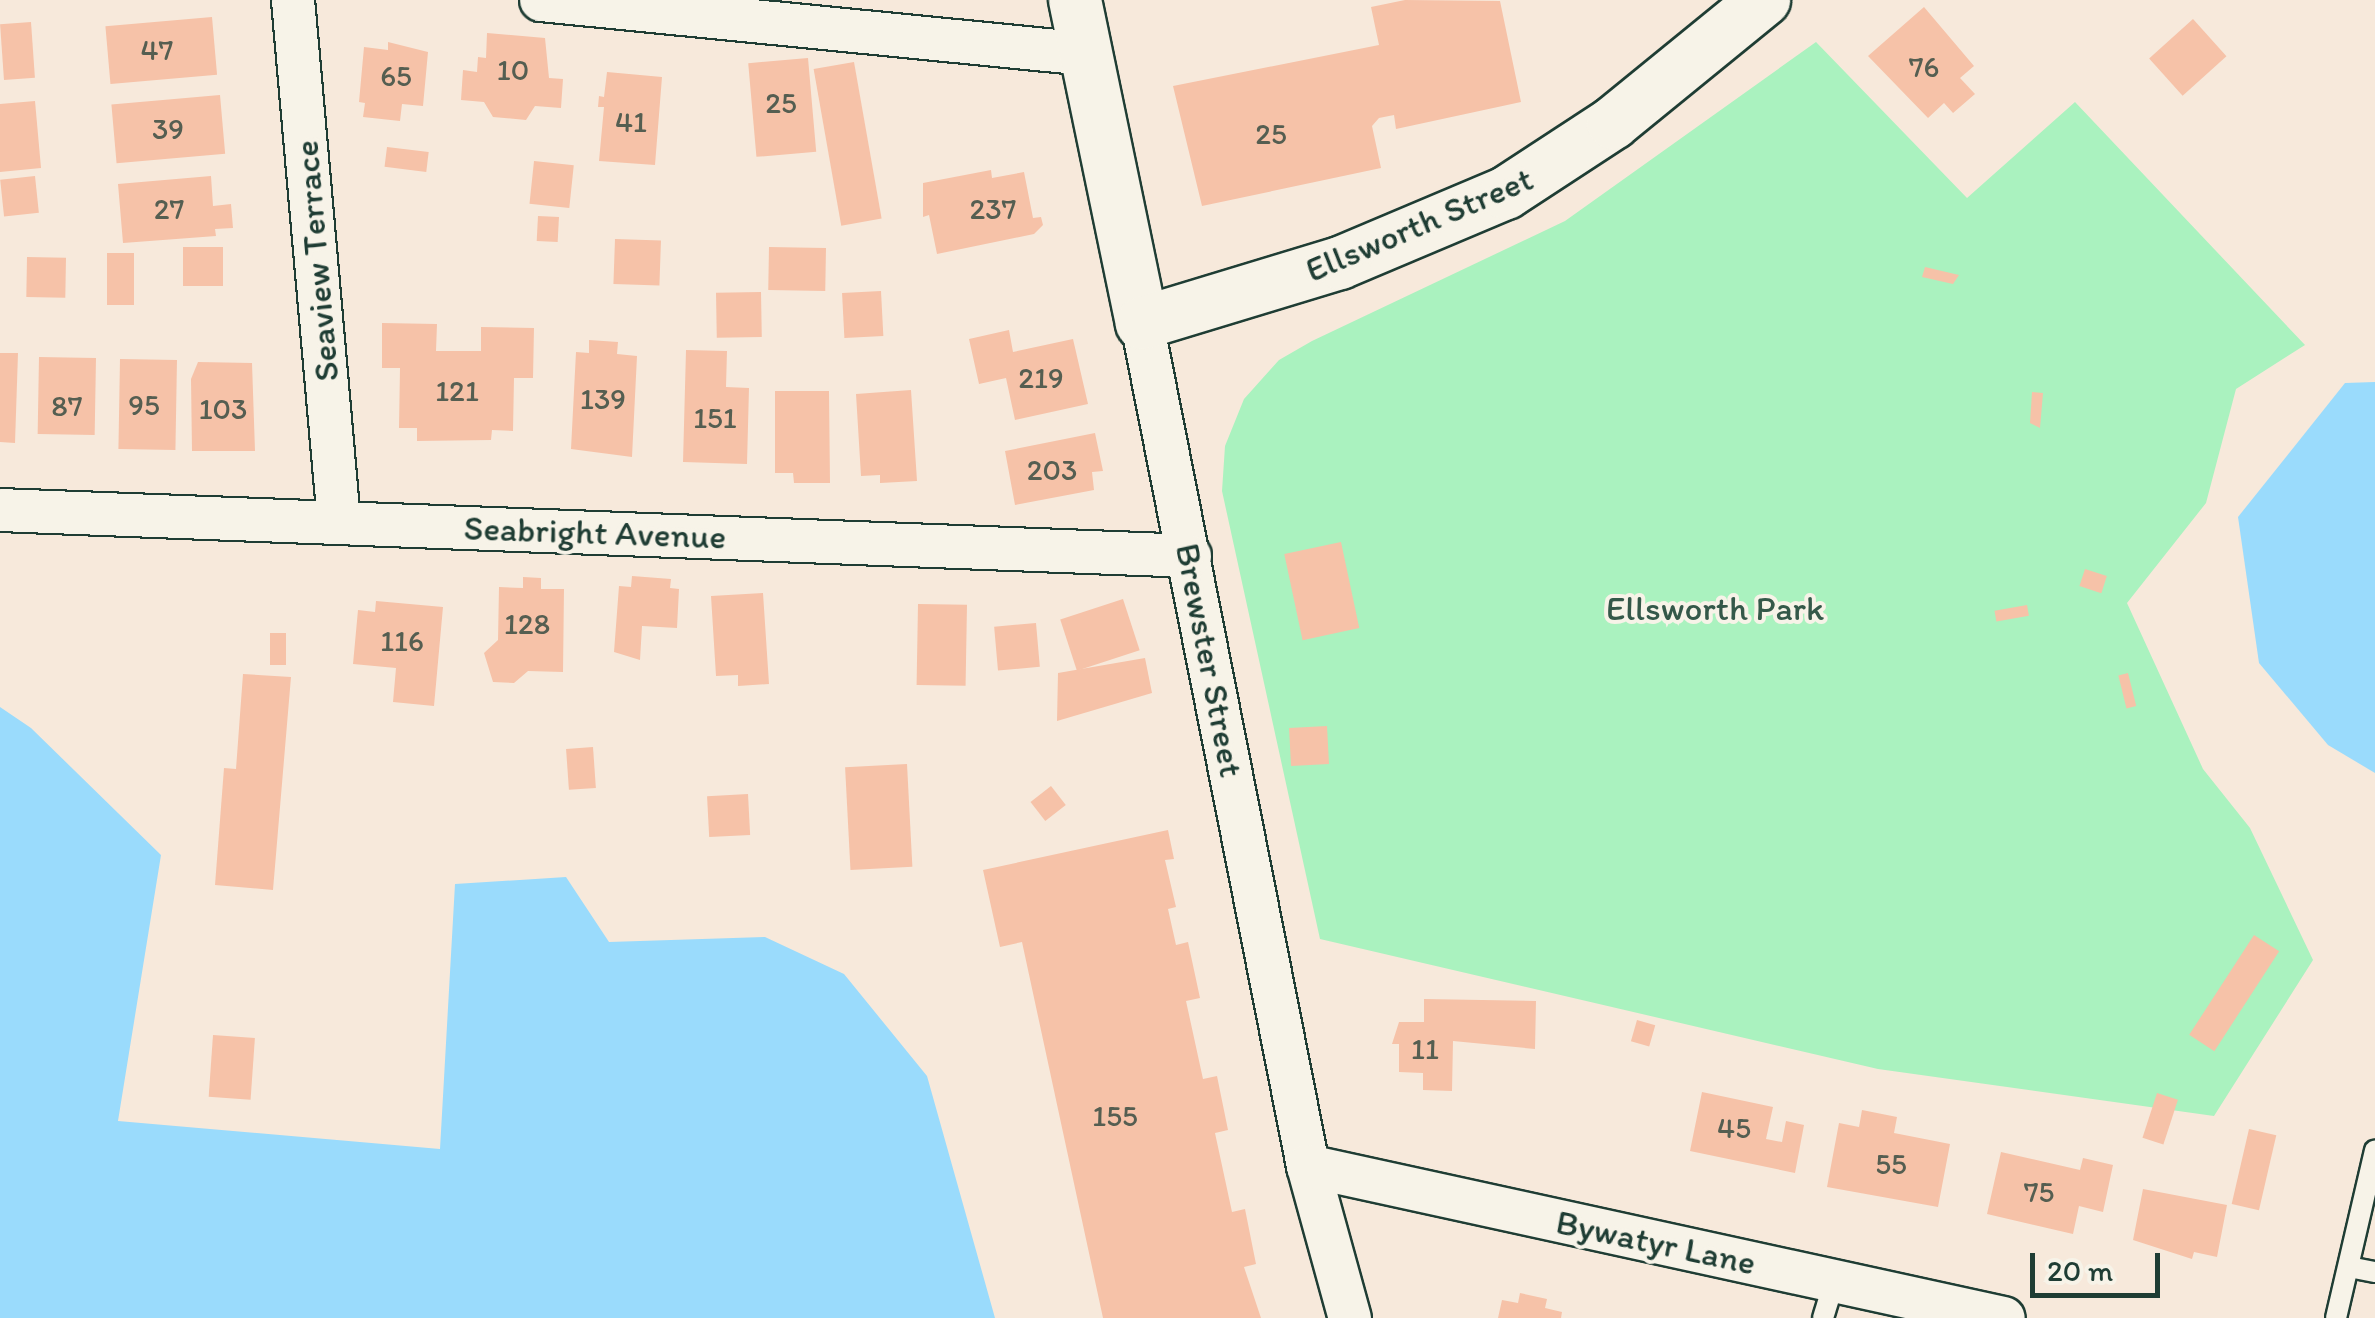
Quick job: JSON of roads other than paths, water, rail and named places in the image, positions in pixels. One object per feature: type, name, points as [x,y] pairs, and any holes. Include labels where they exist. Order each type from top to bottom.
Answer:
[{"type":"street","name":"Seaview Terrace","points":[[293,0],[339,522]]},
{"type":"street","points":[[541,0],[1086,54]]},
{"type":"street","name":"Brewster Street","points":[[1074,0],[1190,556],[1308,1166],[1350,1318]]},
{"type":"street","name":"Ellsworth Street","points":[[1142,322],[1340,262],[1506,193],[1613,123],[1764,0]]},
{"type":"street","name":"Seabright Avenue","points":[[0,510],[1190,556]]},
{"type":"street","name":"Bywatyr Lane","points":[[1308,1166],[1829,1299],[2004,1318]]},
{"type":"lane","points":[[2336,1318],[2375,1150]]},
{"type":"lane","points":[[2349,1267],[2375,1272]]},
{"type":"water","points":[[2375,382],[2375,773],[2328,745],[2259,663],[2238,517],[2345,383]]},
{"type":"water","points":[[0,707],[31,728],[161,855],[118,1121],[440,1149],[455,884],[566,877],[609,942],[765,937],[844,974],[927,1076],[995,1318],[0,1318]]},
{"type":"park label","name":"Ellsworth Park","points":[[1715,608]]}]
